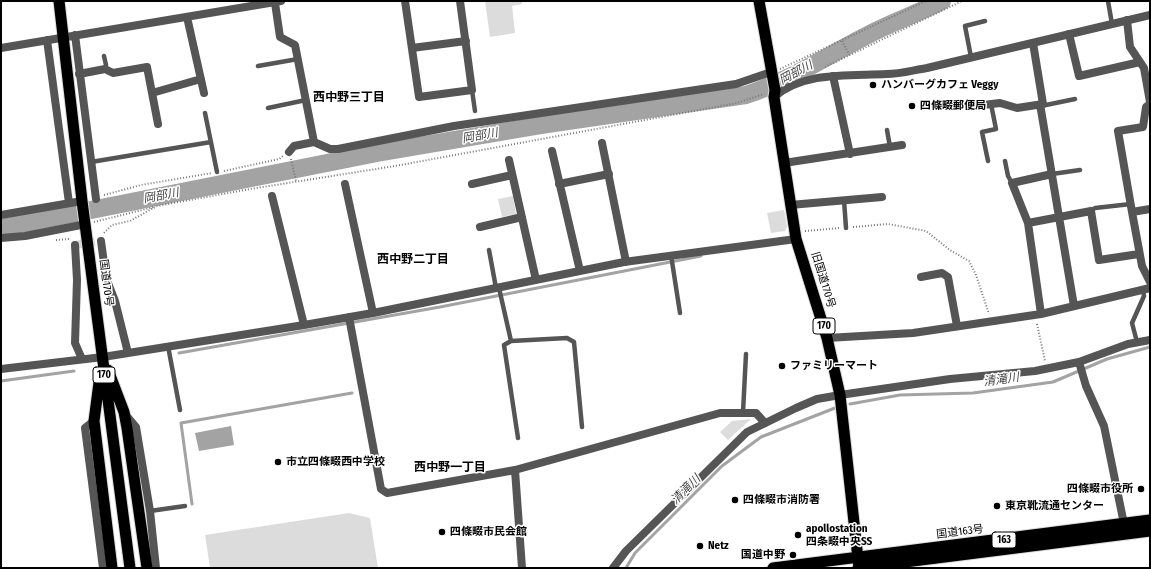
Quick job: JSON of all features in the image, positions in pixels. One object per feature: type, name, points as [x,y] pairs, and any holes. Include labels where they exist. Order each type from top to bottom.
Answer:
[{"type":"highway","name":"国道170号","points":[[58,1],[130,568]]},
{"type":"highway","name":"旧国道170号","points":[[759,1],[790,205],[796,235],[828,338],[840,395],[858,565]]},
{"type":"highway","name":"170","points":[[103,357],[124,412],[136,480],[147,568]]},
{"type":"highway","name":"170","points":[[103,357],[94,422],[112,568]]},
{"type":"highway","name":"国道163号","points":[[858,565],[1150,520]]},
{"type":"highway","name":"国道163号","points":[[773,568],[858,565],[1150,531]]},
{"type":"street","points":[[405,1],[419,97],[472,90],[460,1]]},
{"type":"street","points":[[1,48],[278,2],[280,37],[295,46],[314,142]]},
{"type":"street","points":[[774,94],[802,82],[833,76],[889,74],[927,68],[1150,15]]},
{"type":"street","points":[[187,17],[204,93]]},
{"type":"street","points":[[1126,20],[1130,47],[1144,68],[1150,103],[1146,107],[1143,127],[1118,131],[1139,254],[1142,266],[1150,282]]},
{"type":"street","points":[[1069,34],[1079,76],[1140,62]]},
{"type":"street","points":[[74,35],[96,199]]},
{"type":"street","points":[[47,40],[69,203]]},
{"type":"street","points":[[412,48],[466,41]]},
{"type":"street","points":[[1033,43],[1052,174],[1074,306]]},
{"type":"street","points":[[80,74],[105,69],[113,73],[147,67],[158,124]]},
{"type":"street","points":[[289,152],[294,146],[314,142],[330,149],[338,149],[454,126],[736,84],[771,72]]},
{"type":"street","points":[[833,76],[850,154]]},
{"type":"street","points":[[152,93],[201,79]]},
{"type":"street","points":[[975,106],[1000,103],[1017,108],[1042,104]]},
{"type":"street","points":[[602,143],[626,262]]},
{"type":"street","points":[[784,163],[902,145]]},
{"type":"street","points":[[552,152],[580,271]]},
{"type":"street","points":[[509,160],[536,280]]},
{"type":"street","points":[[559,184],[609,174]]},
{"type":"street","points":[[1038,314],[1028,223],[1012,183],[1052,174]]},
{"type":"street","points":[[472,184],[512,175]]},
{"type":"street","points":[[345,184],[373,313]]},
{"type":"street","points":[[272,196],[304,325]]},
{"type":"street","points":[[790,205],[882,197]]},
{"type":"street","points":[[1,215],[69,203],[83,204]]},
{"type":"street","points":[[1131,208],[1150,209]]},
{"type":"street","points":[[1028,223],[1091,211],[1099,260],[1139,254]]},
{"type":"street","points":[[480,226],[522,217]]},
{"type":"street","points":[[1,238],[25,236],[85,222]]},
{"type":"street","points":[[1,369],[103,357],[304,325],[498,289],[626,262],[672,259],[796,235]]},
{"type":"street","points":[[101,239],[106,278],[118,314],[128,352]]},
{"type":"street","points":[[75,245],[77,280],[75,343],[82,359]]},
{"type":"street","points":[[920,277],[942,272],[948,277],[957,326]]},
{"type":"street","points":[[828,338],[913,333],[1038,314],[1146,289]]},
{"type":"street","points":[[348,317],[382,489],[387,493],[515,470],[720,413],[756,413],[765,423]]},
{"type":"street","points":[[613,568],[626,552],[747,432],[817,399],[950,380],[1034,371],[1080,363],[1137,342],[1150,340]]},
{"type":"street","points":[[1080,363],[1086,386],[1104,426],[1124,524]]},
{"type":"street","points":[[124,412],[136,427],[150,511],[156,568]]},
{"type":"street","points":[[94,422],[85,428],[104,568]]},
{"type":"street","points":[[515,470],[522,568]]},
{"type":"lane","points":[[1108,1],[1112,24]]},
{"type":"lane","points":[[971,58],[964,26],[985,21]]},
{"type":"lane","points":[[104,56],[106,65],[105,69]]},
{"type":"lane","points":[[258,66],[298,59]]},
{"type":"lane","points":[[472,90],[475,111]]},
{"type":"lane","points":[[1042,104],[1046,105],[1075,99]]},
{"type":"lane","points":[[268,108],[306,100]]},
{"type":"lane","points":[[988,161],[982,132],[996,129],[991,104]]},
{"type":"lane","points":[[205,113],[217,172]]},
{"type":"lane","points":[[887,130],[890,147]]},
{"type":"lane","points":[[91,162],[212,142]]},
{"type":"lane","points":[[1005,161],[1008,176],[1012,183]]},
{"type":"lane","points":[[1052,174],[1080,170]]},
{"type":"lane","points":[[844,200],[846,228]]},
{"type":"lane","points":[[1091,211],[1095,208],[1131,208]]},
{"type":"lane","points":[[489,250],[511,341]]},
{"type":"lane","points":[[672,259],[680,313]]},
{"type":"lane","points":[[1137,342],[1132,323],[1146,289]]},
{"type":"lane","points":[[518,438],[504,344],[511,341],[567,338],[574,342],[582,427]]},
{"type":"lane","points":[[168,346],[180,410]]},
{"type":"lane","points":[[743,412],[746,354]]},
{"type":"lane","points":[[150,511],[185,506]]},
{"type":"path","points":[[771,72],[842,41],[926,1]]},
{"type":"path","points":[[823,68],[962,1]]},
{"type":"path","points":[[842,41],[850,56]]},
{"type":"path","points":[[85,222],[157,206],[296,181],[395,166],[730,104],[774,94]]},
{"type":"path","points":[[96,199],[141,186],[279,159],[289,152],[296,181]]},
{"type":"path","points":[[101,239],[112,225],[130,221],[157,206]]},
{"type":"path","points":[[796,235],[888,224],[926,231],[950,250],[969,261],[976,275],[991,321]]},
{"type":"path","points":[[1038,314],[1044,359]]},
{"type":"shaded area","points":[[485,1],[522,1],[522,4],[512,6],[515,33],[490,37]]},
{"type":"shaded area","points":[[513,196],[516,214],[502,217],[498,199]]},
{"type":"shaded area","points":[[784,210],[787,226],[785,231],[771,233],[767,213]]},
{"type":"shaded area","points":[[751,419],[728,440],[720,432],[732,421]]},
{"type":"shaded area","points":[[231,426],[234,445],[199,451],[195,433]]},
{"type":"shaded area","points":[[349,513],[370,518],[378,568],[210,568],[205,535]]},
{"type":"waterway","name":"岡部川","points":[[1,228],[377,153],[542,125],[746,95],[792,76],[874,32],[942,1]]},
{"type":"waterway","points":[[179,353],[440,307],[701,256]]},
{"type":"waterway","name":"清滝川","points":[[850,404],[900,395],[973,393],[1053,382],[1107,359],[1150,347]]},
{"type":"waterway","points":[[1,381],[74,371]]},
{"type":"waterway","points":[[192,504],[181,423],[352,393]]},
{"type":"waterway","name":"清滝川","points":[[626,568],[635,553],[722,466],[761,437],[835,408]]},
{"type":"tunnel","points":[[75,245],[101,241]]},
{"type":"place","name":"ハンバーグカフェ Veggy","points":[[873,85]]},
{"type":"place","name":"四條畷郵便局","points":[[912,106]]},
{"type":"place","name":"ファミリーマート","points":[[782,366]]},
{"type":"place","name":"市立四條畷西中学校","points":[[278,462]]},
{"type":"place","name":"四條畷市役所","points":[[1141,489]]},
{"type":"place","name":"四條畷市消防署","points":[[735,500]]},
{"type":"place","name":"東京靴流通センター","points":[[997,506]]},
{"type":"place","name":"四條畷市民会館","points":[[442,532]]},
{"type":"place","name":"apollostation 四条畷中央SS","points":[[798,535]]},
{"type":"place","name":"Netz","points":[[700,546]]},
{"type":"place","name":"国道中野","points":[[793,555]]},
{"type":"district","name":"西中野三丁目","points":[[349,98]]},
{"type":"district","name":"西中野二丁目","points":[[413,260]]},
{"type":"district","name":"西中野一丁目","points":[[450,468]]}]
